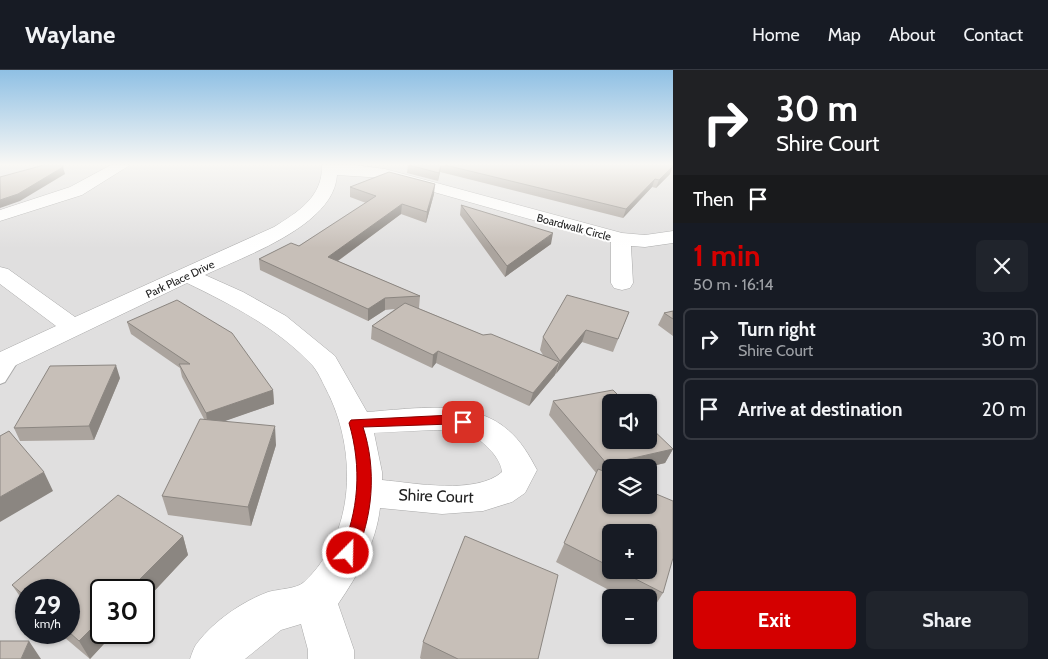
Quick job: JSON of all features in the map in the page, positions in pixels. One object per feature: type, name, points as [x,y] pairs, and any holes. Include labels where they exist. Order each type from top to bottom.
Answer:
[{"type":"street","points":[[0,216],[71,192]]},
{"type":"street","name":"Park Place Drive","points":[[7,359],[189,276],[281,231],[308,212],[320,201],[324,192]]},
{"type":"street","name":"Boardwalk Circle","points":[[452,192],[621,239],[645,241],[673,237]]},
{"type":"street","points":[[621,239],[622,283]]},
{"type":"street","points":[[0,274],[74,328]]},
{"type":"street","points":[[189,276],[236,297],[277,321],[302,340],[325,362],[346,400],[356,423],[361,441],[365,472],[362,510],[355,538],[340,568],[316,600],[269,613],[236,636],[212,659]]},
{"type":"street","name":"Shire Court","points":[[356,423],[452,420],[475,424],[491,433],[510,450],[520,470],[514,483],[496,494],[468,501],[364,492]]},
{"type":"street","points":[[316,600],[331,650],[331,659]]},
{"type":"lane","points":[[0,379],[7,359]]},
{"type":"shaded area","points":[[0,192],[673,192],[673,659],[0,659]]},
{"type":"building","points":[[0,192],[21,192],[18,194],[0,200]]},
{"type":"building","points":[[366,192],[433,192],[427,212],[402,204],[328,257],[420,296],[385,298],[368,309],[259,259],[291,243],[299,246],[376,196]]},
{"type":"building","points":[[558,192],[642,192],[626,209]]},
{"type":"building","points":[[461,205],[553,233],[507,266]]},
{"type":"building","points":[[567,295],[629,312],[618,339],[586,330],[560,361],[543,337]]},
{"type":"building","points":[[177,300],[232,333],[273,390],[206,413],[179,364],[190,364],[127,322]]},
{"type":"building","points":[[405,303],[483,335],[491,334],[559,362],[533,393],[438,351],[433,355],[372,326]]},
{"type":"building","points":[[673,311],[673,319],[664,313]]},
{"type":"building","points":[[116,365],[89,426],[14,428],[50,366]]},
{"type":"building","points":[[613,390],[617,394],[602,394],[602,449],[657,449],[657,434],[673,449],[629,459],[603,459],[553,401]]},
{"type":"building","points":[[200,419],[275,426],[248,507],[162,496]]},
{"type":"building","points":[[9,431],[44,472],[0,497],[0,436]]},
{"type":"building","points":[[598,469],[602,471],[602,514],[657,514],[657,494],[673,501],[673,558],[663,593],[636,579],[657,579],[657,524],[602,524],[602,562],[564,543]]},
{"type":"building","points":[[118,495],[183,536],[140,579],[90,579],[90,630],[80,640],[80,579],[19,579]]},
{"type":"building","points":[[465,536],[558,575],[538,659],[458,659],[423,642]]},
{"type":"building","points":[[0,641],[15,641],[15,644],[28,644],[21,659],[0,659]]},
{"type":"route","points":[[348,553],[355,538],[364,492],[365,472],[361,441],[356,423],[452,420],[463,422]]}]
